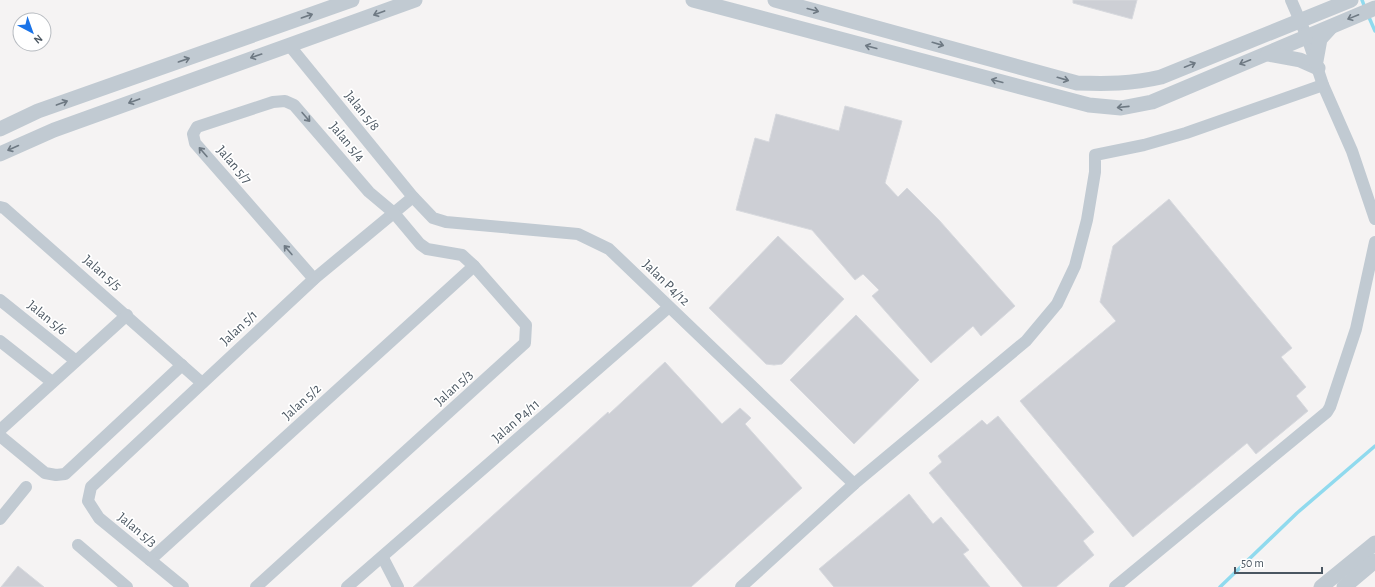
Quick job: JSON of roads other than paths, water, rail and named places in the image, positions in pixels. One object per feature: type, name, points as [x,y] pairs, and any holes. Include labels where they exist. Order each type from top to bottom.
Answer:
[{"type":"street","points":[[0,128],[38,111],[352,0]]},
{"type":"street","points":[[0,154],[54,130],[416,0]]},
{"type":"street","points":[[693,0],[1097,106],[1121,108],[1152,102],[1375,8]]},
{"type":"street","points":[[775,0],[1077,83],[1093,84],[1135,83],[1161,77],[1351,0]]},
{"type":"street","points":[[1290,0],[1307,37],[1323,85],[1352,152],[1375,219]]},
{"type":"street","points":[[1317,65],[1320,39],[1332,26]]},
{"type":"street","name":"Jalan 5/8","points":[[288,45],[413,197]]},
{"type":"street","points":[[1265,54],[1300,60],[1317,65]]},
{"type":"street","points":[[741,587],[854,484],[1026,341],[1057,304],[1074,266],[1087,220],[1095,172],[1095,155],[1144,145],[1186,133],[1323,85]]},
{"type":"street","name":"Jalan 5/4","points":[[273,102],[285,101],[294,105],[369,192],[394,213]]},
{"type":"street","name":"Jalan 5/7","points":[[273,102],[197,127],[194,134],[195,143],[314,279]]},
{"type":"street","points":[[38,111],[54,130]]},
{"type":"street","name":"Jalan 5/1","points":[[91,487],[314,279],[413,197]]},
{"type":"street","name":"Jalan P4/12","points":[[413,197],[433,218],[446,222],[578,234],[609,249],[854,484]]},
{"type":"street","name":"Jalan 5/5","points":[[0,207],[4,208],[127,314],[202,383]]},
{"type":"street","name":"Jalan 5/3","points":[[256,587],[525,344],[526,325],[474,266],[462,256],[427,249],[420,244],[394,213]]},
{"type":"street","points":[[1115,587],[1327,412],[1356,329],[1375,242]]},
{"type":"street","name":"Jalan 5/2","points":[[150,560],[474,266]]},
{"type":"street","name":"Jalan 5/6","points":[[0,300],[76,361]]},
{"type":"street","name":"Jalan P4/11","points":[[348,587],[669,307]]},
{"type":"street","points":[[0,430],[127,314]]},
{"type":"street","points":[[0,341],[52,382]]},
{"type":"street","points":[[0,436],[45,473],[56,475],[65,474],[182,364]]},
{"type":"street","points":[[0,519],[26,487]]},
{"type":"street","name":"Jalan 5/3","points":[[91,487],[88,501],[99,518],[183,587]]},
{"type":"street","points":[[1321,587],[1375,543]]},
{"type":"street","points":[[78,545],[127,587]]},
{"type":"street","points":[[382,558],[398,587]]},
{"type":"street","points":[[1344,587],[1375,561]]},
{"type":"waterway","points":[[1362,0],[1365,8]]},
{"type":"waterway","points":[[1368,15],[1375,31]]},
{"type":"waterway","points":[[1220,587],[1297,513],[1375,446]]}]
